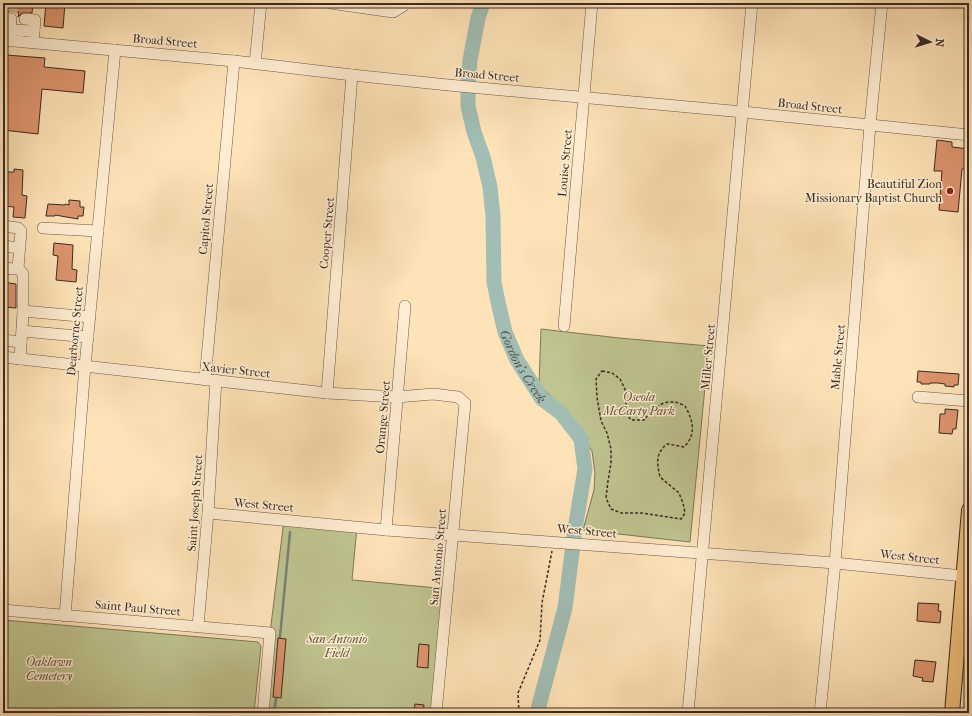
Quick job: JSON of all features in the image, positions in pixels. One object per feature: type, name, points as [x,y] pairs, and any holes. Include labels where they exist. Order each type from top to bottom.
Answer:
[{"type":"main road","points":[[952,713],[966,569],[969,510]]},
{"type":"street","points":[[255,64],[261,3]]},
{"type":"street","points":[[330,3],[393,12],[403,6],[404,3]]},
{"type":"street","name":"Louise Street","points":[[564,326],[592,3]]},
{"type":"street","name":"Miller Street","points":[[688,713],[752,3]]},
{"type":"street","name":"Mable Street","points":[[820,713],[835,563],[870,125],[882,3]]},
{"type":"street","points":[[12,25],[35,20],[33,42]]},
{"type":"street","points":[[12,25],[34,31]]},
{"type":"street","name":"Broad Street","points":[[12,25],[33,42],[234,61],[448,85],[743,112],[969,135]]},
{"type":"street","name":"Dearborne Street","points":[[65,616],[85,366],[115,50]]},
{"type":"street","name":"Capitol Street","points":[[211,380],[234,61]]},
{"type":"street","name":"Cooper Street","points":[[327,393],[352,75]]},
{"type":"street","points":[[3,226],[18,228],[21,231],[20,248],[12,268],[23,274],[23,311],[20,359]]},
{"type":"street","points":[[43,228],[98,231]]},
{"type":"street","points":[[3,246],[20,248]]},
{"type":"street","name":"Orange Street","points":[[386,530],[405,306]]},
{"type":"street","points":[[23,311],[90,317]]},
{"type":"street","points":[[3,340],[21,336],[88,337]]},
{"type":"street","name":"Xavier Street","points":[[3,357],[327,393],[397,397],[433,394],[458,397],[465,403]]},
{"type":"street","name":"Saint Joseph Street","points":[[198,626],[208,513],[211,380]]},
{"type":"street","points":[[918,397],[969,401]]},
{"type":"street","name":"San Antonio Street","points":[[436,713],[465,403]]},
{"type":"street","name":"West Street","points":[[208,513],[386,530],[556,541],[835,563],[966,569]]},
{"type":"street","name":"Saint Paul Street","points":[[3,610],[270,633],[263,713]]},
{"type":"path","points":[[602,371],[612,373],[620,379],[625,389],[626,413],[631,420],[644,420],[650,412],[662,403],[673,402],[685,406],[691,416],[693,429],[689,442],[684,447],[667,444],[662,448],[659,454],[658,463],[660,477],[679,493],[683,503],[684,514],[681,519],[621,513],[611,509],[606,498],[611,463],[611,449],[607,433],[601,421],[597,397],[596,379],[602,371]]},
{"type":"path","points":[[519,713],[518,693],[540,640],[542,603],[556,541]]},
{"type":"green space","name":"Oseola McCarty Park","points":[[541,329],[709,346],[690,542],[583,530],[594,490],[595,473],[592,451],[574,419],[539,384]]},
{"type":"green space","name":"San Antonio Field","points":[[284,520],[357,527],[352,580],[448,589],[436,713],[263,713],[270,633]]},
{"type":"green space","name":"Oaklawn Cemetery","points":[[3,620],[258,642],[261,646],[254,713],[3,713]]},
{"type":"building","points":[[4,3],[33,3],[32,13],[22,13],[18,17],[19,12],[3,11]]},
{"type":"building","points":[[46,3],[65,3],[63,28],[44,26]]},
{"type":"building","points":[[6,55],[45,58],[44,67],[85,71],[83,93],[42,89],[38,134],[3,130],[3,84]]},
{"type":"building","name":"Beautiful Zion Missionary Baptist Church","points":[[937,140],[952,142],[952,147],[969,149],[969,169],[962,169],[958,212],[939,210],[942,171],[934,171]]},
{"type":"building","points":[[14,169],[23,170],[22,195],[27,196],[25,218],[13,217],[14,207],[3,206],[3,173],[14,172]]},
{"type":"building","points":[[69,200],[80,201],[80,207],[84,207],[83,216],[78,216],[78,219],[55,215],[46,216],[48,204],[69,205]]},
{"type":"building","points":[[54,243],[73,245],[72,269],[77,270],[76,282],[56,280],[58,256],[53,255]]},
{"type":"building","points":[[3,282],[16,284],[16,308],[3,307]]},
{"type":"building","points":[[918,371],[959,374],[958,385],[954,385],[954,387],[945,386],[945,384],[938,383],[921,384],[921,382],[917,382]]},
{"type":"building","points":[[945,409],[958,410],[956,429],[953,429],[952,434],[939,433],[940,414],[945,414]]},
{"type":"building","points":[[918,603],[939,604],[938,611],[941,611],[940,623],[917,621]]},
{"type":"building","points":[[278,638],[286,639],[281,698],[273,697]]},
{"type":"building","points":[[419,644],[429,645],[428,668],[417,667]]},
{"type":"building","points":[[915,660],[936,662],[933,682],[922,681],[923,678],[913,676]]},
{"type":"building","points":[[415,704],[424,705],[423,713],[414,713]]},
{"type":"waterway","name":"Gordon's Creek","points":[[483,3],[478,18],[470,60],[468,106],[490,187],[493,216],[494,282],[498,302],[505,332],[517,360],[542,399],[561,413],[581,439],[585,469],[575,529],[565,608],[537,713]]},
{"type":"waterway","points":[[280,637],[290,532]]},
{"type":"waterway","points":[[274,713],[276,699]]},
{"type":"tunnel","points":[[12,12],[13,3]]},
{"type":"place","name":"Beautiful Zion Missionary Baptist Church","points":[[950,191]]}]
